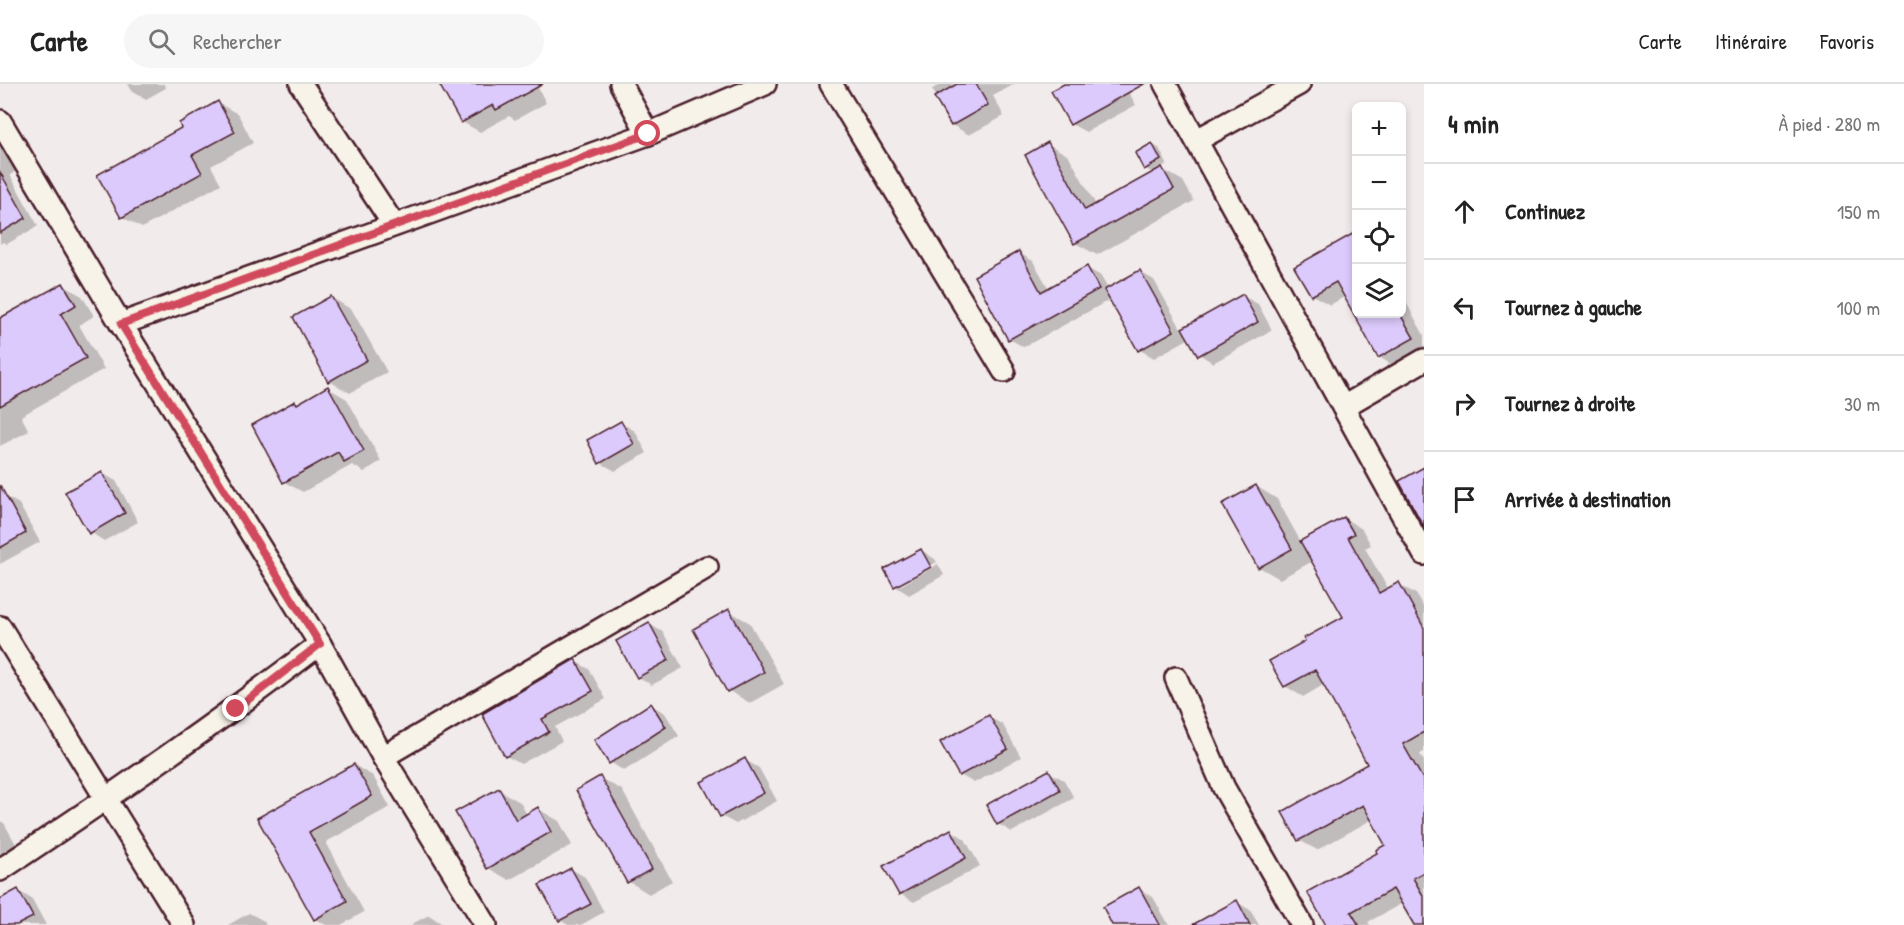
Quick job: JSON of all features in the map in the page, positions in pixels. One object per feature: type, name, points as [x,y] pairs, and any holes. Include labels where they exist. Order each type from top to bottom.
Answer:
[{"type":"street","points":[[301,84],[394,225]]},
{"type":"street","points":[[621,84],[648,134]]},
{"type":"street","points":[[121,324],[648,134],[765,84]]},
{"type":"street","points":[[831,84],[1004,371]]},
{"type":"street","points":[[1164,84],[1424,554]]},
{"type":"street","points":[[1197,140],[1299,84]]},
{"type":"street","points":[[0,121],[121,324],[320,644],[383,757],[486,925]]},
{"type":"street","points":[[1343,407],[1424,360]]},
{"type":"street","points":[[383,757],[707,567]]},
{"type":"street","points":[[0,627],[184,925]]},
{"type":"street","points":[[0,870],[106,800],[236,709],[320,644]]},
{"type":"street","points":[[1176,678],[1224,788],[1302,925]]},
{"type":"building","points":[[439,84],[543,84],[496,110],[493,105],[461,123]]},
{"type":"building","points":[[957,84],[976,84],[988,105],[951,126],[934,97]]},
{"type":"building","points":[[1064,84],[1144,84],[1070,125],[1051,91]]},
{"type":"building","points":[[218,101],[235,132],[192,155],[202,173],[121,218],[97,175],[181,128],[179,123]]},
{"type":"building","points":[[1048,142],[1085,210],[1162,167],[1174,189],[1074,244],[1025,155]]},
{"type":"building","points":[[1152,143],[1161,160],[1144,170],[1135,153]]},
{"type":"building","points":[[0,172],[26,218],[0,233]]},
{"type":"building","points":[[1352,234],[1352,311],[1336,282],[1311,296],[1294,267]]},
{"type":"building","points":[[1019,251],[1041,292],[1087,266],[1099,289],[1008,340],[974,276]]},
{"type":"building","points":[[1140,270],[1174,331],[1138,351],[1104,290]]},
{"type":"building","points":[[63,283],[76,305],[61,314],[86,358],[0,406],[0,318]]},
{"type":"building","points":[[1243,294],[1258,322],[1198,356],[1182,328]]},
{"type":"building","points":[[331,296],[367,360],[328,382],[293,317]]},
{"type":"building","points":[[1356,318],[1402,318],[1414,338],[1378,358]]},
{"type":"building","points":[[328,386],[364,451],[344,462],[338,452],[283,483],[252,425],[295,401],[297,404]]},
{"type":"building","points":[[621,421],[634,444],[599,464],[587,440]]},
{"type":"building","points":[[1424,467],[1424,527],[1399,481]]},
{"type":"building","points":[[102,472],[125,513],[89,534],[65,492]]},
{"type":"building","points":[[0,485],[26,533],[0,548]]},
{"type":"building","points":[[1256,485],[1292,549],[1258,568],[1222,504]]},
{"type":"building","points":[[1344,517],[1354,534],[1348,537],[1379,593],[1399,582],[1424,628],[1424,732],[1403,744],[1424,781],[1424,872],[1413,878],[1424,897],[1424,925],[1414,925],[1393,889],[1351,912],[1359,925],[1326,925],[1307,892],[1377,853],[1376,850],[1385,845],[1363,805],[1298,841],[1282,812],[1367,764],[1315,670],[1284,687],[1269,661],[1305,641],[1304,638],[1343,617],[1300,541]]},
{"type":"building","points":[[921,549],[931,567],[894,587],[884,569]]},
{"type":"building","points":[[729,609],[764,672],[727,692],[693,629]]},
{"type":"building","points":[[649,622],[669,660],[637,678],[616,641]]},
{"type":"building","points":[[575,659],[593,691],[542,719],[549,732],[505,757],[482,714]]},
{"type":"building","points":[[651,703],[666,727],[609,764],[594,740]]},
{"type":"building","points":[[989,715],[1008,749],[959,776],[940,742]]},
{"type":"building","points":[[745,758],[764,793],[720,817],[701,782]]},
{"type":"building","points":[[354,764],[372,796],[309,832],[347,901],[314,920],[257,818]]},
{"type":"building","points":[[1049,770],[1060,790],[997,825],[986,805]]},
{"type":"building","points":[[600,776],[652,869],[627,883],[576,790]]},
{"type":"building","points":[[499,788],[516,820],[538,807],[551,832],[487,869],[455,812]]},
{"type":"building","points":[[951,829],[966,858],[899,895],[883,866]]},
{"type":"building","points":[[571,868],[591,904],[559,921],[539,885]]},
{"type":"building","points":[[1139,887],[1160,925],[1112,925],[1103,907]]},
{"type":"building","points":[[18,889],[33,917],[17,925],[0,925],[0,899]]},
{"type":"building","points":[[1237,900],[1250,925],[1192,925]]},
{"type":"route","points":[[236,709],[320,644],[121,324],[648,134]]}]
